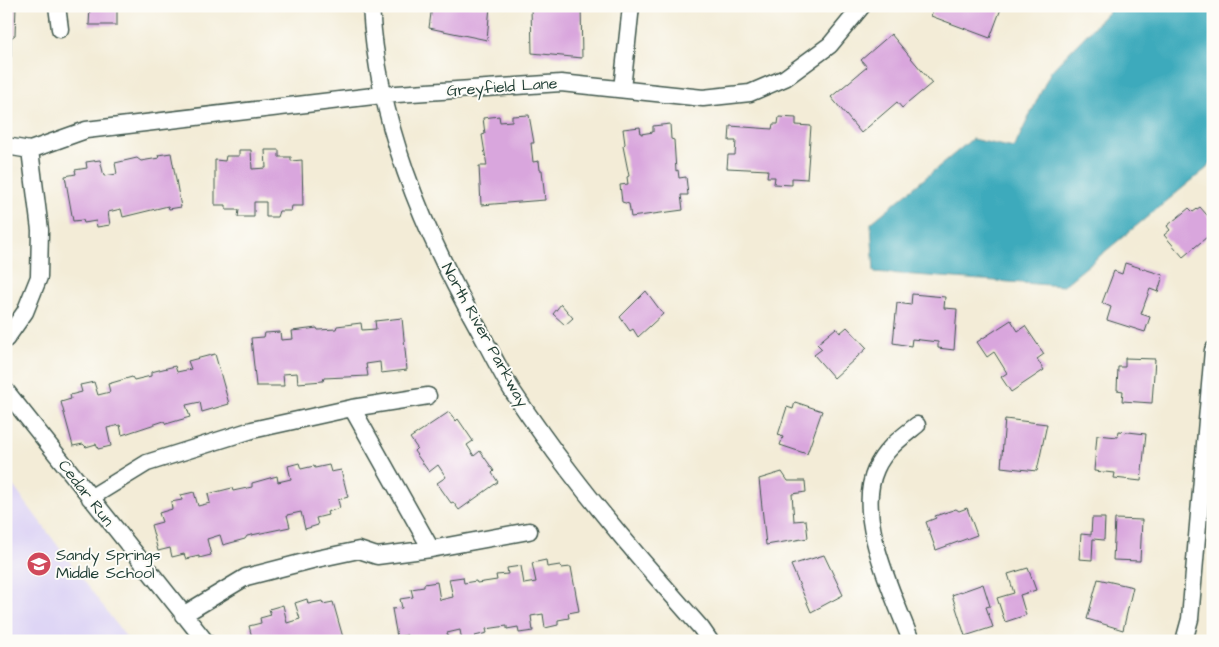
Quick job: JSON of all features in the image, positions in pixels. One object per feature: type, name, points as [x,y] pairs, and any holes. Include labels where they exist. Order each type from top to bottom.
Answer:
[{"type":"street","points":[[57,6],[60,28]]},
{"type":"street","name":"North River Parkway","points":[[371,6],[372,33],[382,95],[399,154],[426,224],[458,292],[513,392],[570,472],[710,641]]},
{"type":"street","points":[[622,89],[631,6]]},
{"type":"street","name":"Greyfield Lane","points":[[30,150],[86,130],[382,95],[561,83],[703,98],[750,93],[785,78],[830,45],[862,6]]},
{"type":"street","points":[[6,146],[30,150],[40,230],[39,277],[26,312],[6,339]]},
{"type":"street","points":[[1184,641],[1190,619],[1213,350]]},
{"type":"street","name":"Cedar Run","points":[[6,391],[205,641]]},
{"type":"street","points":[[90,498],[146,463],[252,430],[352,408],[428,396]]},
{"type":"street","points":[[352,408],[431,549]]},
{"type":"street","points":[[911,641],[881,562],[871,529],[868,497],[875,470],[890,447],[917,425]]},
{"type":"street","points":[[184,615],[246,577],[284,567],[359,550],[377,556],[431,549],[528,531]]},
{"type":"shaded area","name":"Sandy Springs Middle School","points":[[11,483],[129,641],[6,641],[6,487]]},
{"type":"water","points":[[1114,6],[1213,6],[1213,160],[1207,168],[1063,286],[874,272],[871,223],[972,139],[1014,148],[1051,71]]},
{"type":"building","points":[[6,6],[16,6],[15,35],[11,38],[11,57],[6,56]]},
{"type":"building","points":[[90,6],[117,6],[117,25],[89,25]]},
{"type":"building","points":[[432,6],[490,6],[487,40],[429,28]]},
{"type":"building","points":[[531,6],[581,6],[582,58],[532,53]]},
{"type":"building","points":[[934,6],[1002,6],[990,38],[931,16]]},
{"type":"building","points":[[891,34],[932,83],[902,108],[897,102],[861,133],[831,97],[867,67],[861,60]]},
{"type":"building","points":[[529,115],[534,143],[531,143],[533,162],[539,161],[540,170],[542,170],[545,200],[481,205],[479,166],[487,166],[482,135],[485,134],[483,118],[499,116],[500,122],[512,121],[512,116]]},
{"type":"building","points":[[779,117],[796,118],[796,125],[811,126],[807,179],[792,178],[792,185],[774,184],[775,177],[767,177],[768,170],[727,168],[728,155],[735,155],[736,141],[729,141],[730,126],[772,129],[773,124],[778,124]]},
{"type":"building","points":[[670,124],[671,139],[674,140],[676,171],[678,170],[679,178],[686,177],[688,195],[681,195],[683,210],[631,217],[629,204],[622,202],[620,185],[628,184],[627,177],[629,176],[623,146],[625,144],[623,129],[640,127],[641,134],[653,132],[653,126]]},
{"type":"building","points":[[239,150],[251,150],[252,169],[266,168],[265,150],[279,150],[279,157],[291,157],[291,161],[302,160],[303,206],[292,206],[291,211],[279,211],[277,217],[266,217],[266,202],[254,202],[254,217],[238,217],[239,210],[226,210],[226,205],[215,205],[215,160],[225,161],[226,156],[239,156]]},
{"type":"building","points":[[171,153],[181,207],[169,209],[168,206],[123,217],[121,209],[108,212],[110,225],[97,227],[96,221],[84,223],[83,220],[73,221],[65,176],[76,174],[75,170],[87,168],[86,162],[100,160],[104,176],[117,174],[115,163],[137,158],[141,161],[159,158],[158,155]]},
{"type":"building","points":[[1200,207],[1213,222],[1213,232],[1183,257],[1164,235],[1170,230],[1167,226],[1189,208],[1193,212]]},
{"type":"building","points":[[1125,263],[1163,275],[1158,292],[1150,289],[1141,314],[1150,317],[1145,332],[1107,320],[1111,307],[1102,303],[1114,271],[1122,274]]},
{"type":"building","points":[[646,291],[663,314],[638,337],[633,329],[630,331],[620,317]]},
{"type":"building","points":[[912,294],[945,297],[944,308],[957,309],[954,350],[938,348],[938,342],[912,339],[911,346],[893,343],[897,303],[911,305]]},
{"type":"building","points":[[561,304],[573,318],[565,325],[553,314]]},
{"type":"building","points":[[402,318],[407,370],[381,373],[380,362],[366,364],[368,376],[324,378],[323,381],[298,383],[297,373],[283,374],[284,386],[256,386],[251,338],[264,337],[265,333],[280,332],[281,340],[293,339],[292,331],[317,328],[318,330],[336,329],[337,326],[361,323],[362,330],[376,329],[375,321]]},
{"type":"building","points":[[1011,320],[1018,331],[1025,326],[1044,354],[1037,359],[1044,370],[1011,392],[1001,377],[1007,373],[994,352],[987,357],[977,342]]},
{"type":"building","points":[[847,327],[867,348],[834,378],[814,355],[822,349],[817,344],[836,328],[840,333]]},
{"type":"building","points":[[215,354],[229,404],[202,412],[200,402],[186,405],[190,417],[166,424],[164,421],[122,435],[120,425],[107,428],[111,446],[98,449],[96,444],[86,447],[83,444],[73,446],[61,402],[71,399],[70,395],[82,392],[80,385],[94,382],[98,395],[110,392],[108,384],[132,377],[134,380],[151,376],[151,372],[175,366],[177,372],[191,369],[188,361]]},
{"type":"building","points":[[1125,358],[1155,359],[1152,403],[1122,401],[1123,391],[1117,390],[1118,367],[1125,367]]},
{"type":"building","points":[[795,402],[822,411],[807,454],[780,445],[783,437],[778,435],[787,407],[793,409]]},
{"type":"building","points":[[449,412],[456,421],[458,419],[473,441],[467,445],[474,456],[480,451],[494,471],[492,473],[498,482],[459,510],[453,502],[451,503],[437,483],[446,477],[438,465],[429,472],[414,451],[417,448],[410,438]]},
{"type":"building","points":[[1005,419],[1047,424],[1037,471],[1001,467]]},
{"type":"building","points":[[1119,431],[1146,434],[1141,481],[1114,478],[1115,473],[1094,471],[1097,435],[1118,437]]},
{"type":"building","points":[[299,463],[301,469],[329,465],[331,472],[341,470],[348,497],[338,500],[340,508],[327,512],[328,515],[316,518],[318,525],[305,529],[301,512],[287,515],[290,527],[247,536],[245,539],[223,545],[220,535],[207,539],[211,555],[186,559],[184,554],[172,557],[170,548],[158,551],[151,525],[162,522],[159,513],[172,509],[171,502],[182,500],[181,495],[194,492],[198,506],[210,503],[208,494],[232,488],[233,491],[252,487],[252,483],[277,476],[278,482],[291,479],[288,466]]},
{"type":"building","points":[[782,472],[788,481],[805,481],[806,492],[792,494],[794,521],[806,520],[808,538],[766,545],[759,479]]},
{"type":"building","points":[[967,508],[977,535],[936,550],[926,522],[936,518],[935,516],[956,509],[959,511]]},
{"type":"building","points":[[1092,518],[1105,518],[1104,540],[1093,539],[1092,560],[1079,559],[1081,534],[1091,535]]},
{"type":"building","points":[[1115,519],[1142,520],[1140,561],[1113,560]]},
{"type":"building","points":[[824,555],[843,595],[811,612],[791,565]]},
{"type":"building","points":[[546,560],[547,567],[560,565],[561,568],[571,567],[579,611],[568,613],[569,618],[558,620],[558,625],[545,628],[543,614],[531,616],[533,631],[519,633],[518,627],[507,629],[507,626],[486,629],[487,633],[475,636],[476,641],[462,641],[460,630],[447,633],[449,641],[408,641],[407,635],[397,637],[392,609],[402,608],[400,599],[413,597],[411,589],[437,582],[440,600],[453,597],[449,579],[463,577],[464,583],[497,580],[496,575],[508,574],[507,568],[521,566],[524,584],[536,582],[532,563]]},
{"type":"building","points":[[1028,568],[1036,590],[1020,595],[1026,615],[1005,622],[997,598],[1014,593],[1008,574]]},
{"type":"building","points":[[1098,579],[1133,587],[1123,630],[1087,619]]},
{"type":"building","points":[[983,584],[990,606],[986,607],[993,627],[965,636],[952,595]]},
{"type":"building","points":[[307,599],[308,604],[322,601],[323,604],[333,602],[344,641],[253,641],[249,626],[261,623],[260,618],[271,615],[269,609],[283,605],[287,623],[300,619],[295,603]]},
{"type":"place","name":"Sandy Springs Middle School","points":[[39,564]]}]
